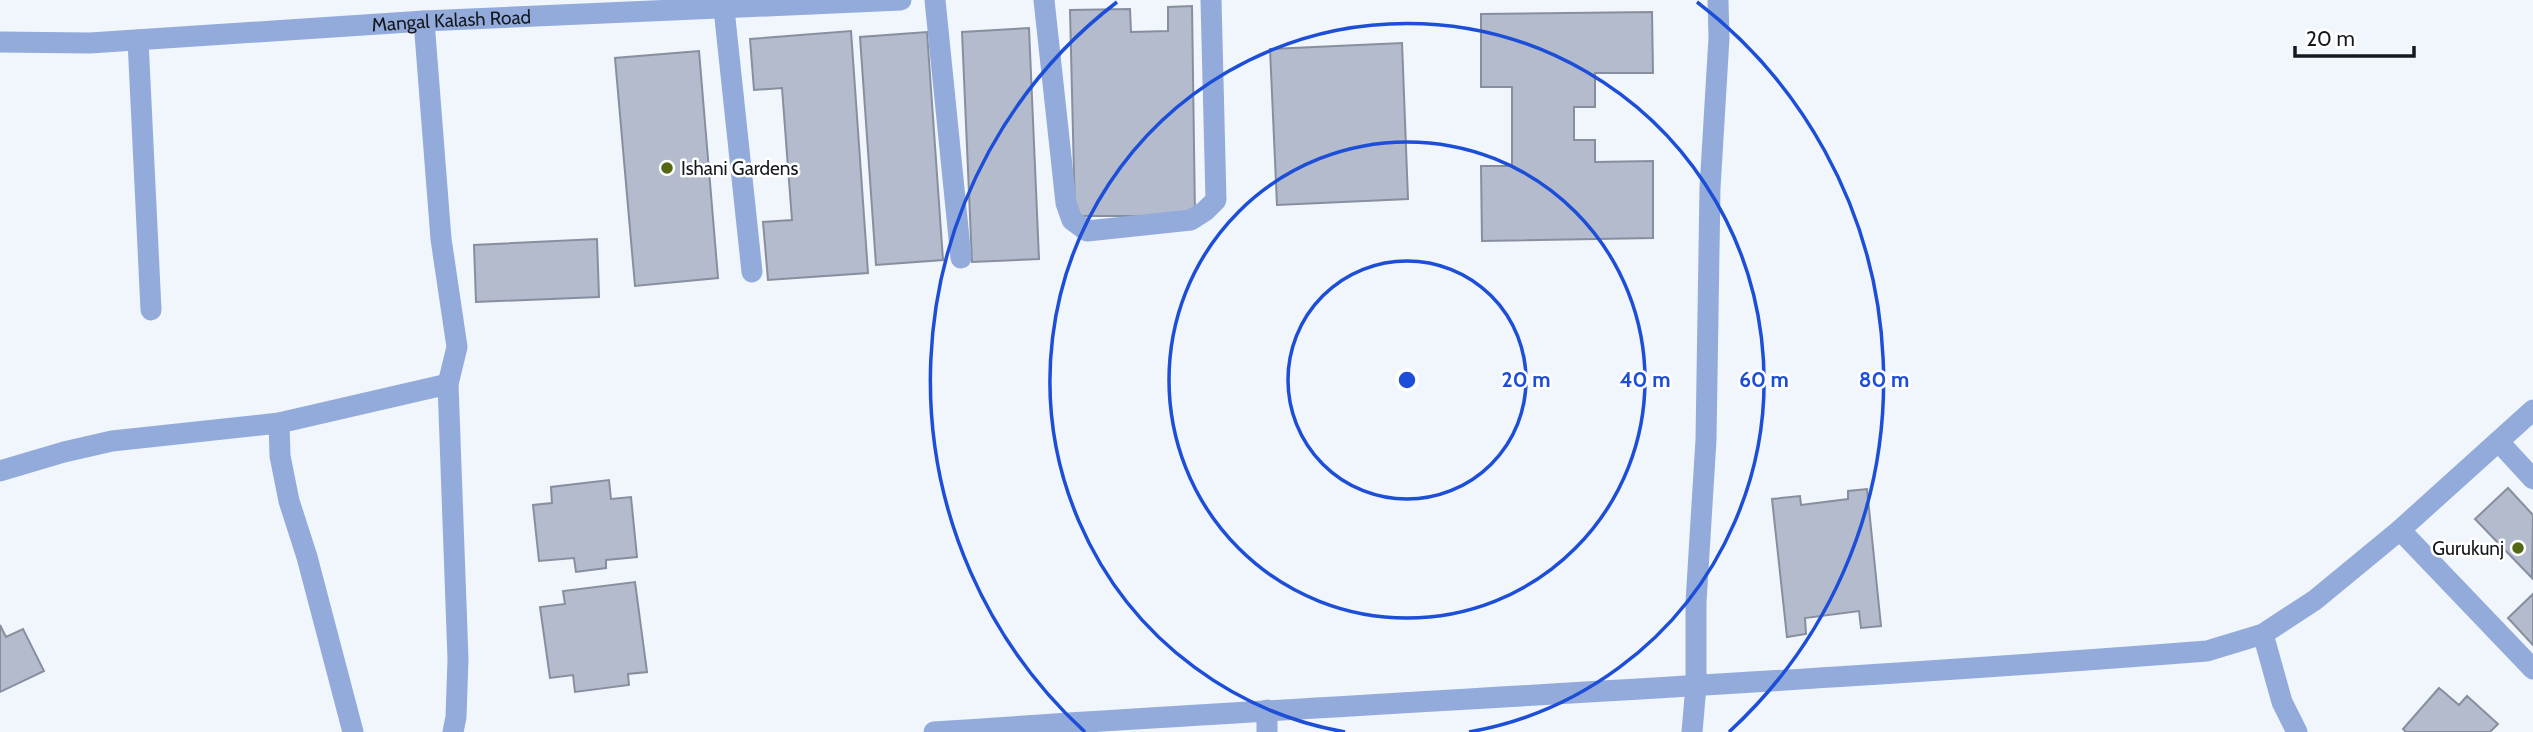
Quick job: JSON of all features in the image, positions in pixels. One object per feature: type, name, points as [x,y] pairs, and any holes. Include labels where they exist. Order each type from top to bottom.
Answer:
[{"type":"street","name":"Mangal Kalash Road","points":[[0,42],[90,43],[424,22],[901,0]]},
{"type":"street","points":[[935,0],[961,258]]},
{"type":"street","points":[[1045,0],[1066,203],[1072,220],[1087,231],[1191,220],[1216,200],[1211,0]]},
{"type":"street","points":[[1692,732],[1696,686],[1696,602],[1706,440],[1710,188],[1719,38],[1718,0]]},
{"type":"street","points":[[724,9],[752,272]]},
{"type":"street","points":[[424,22],[441,239],[457,346],[448,384],[458,659],[453,732]]},
{"type":"street","points":[[138,40],[151,310]]},
{"type":"street","points":[[0,471],[112,441],[279,423],[448,384]]},
{"type":"street","points":[[934,732],[1145,725],[1267,710],[1696,686],[2207,651],[2263,634],[2315,600],[2400,530],[2533,410]]},
{"type":"street","points":[[279,423],[280,456],[289,501],[307,558],[353,732]]},
{"type":"street","points":[[2499,442],[2533,479]]},
{"type":"street","points":[[2400,530],[2533,669]]},
{"type":"street","points":[[2263,634],[2282,702],[2297,732]]},
{"type":"street","points":[[1267,710],[1267,732]]},
{"type":"building","points":[[1192,6],[1195,216],[1075,216],[1070,10],[1130,9],[1131,32],[1168,31],[1168,7]]},
{"type":"building","points":[[1652,12],[1653,73],[1595,73],[1595,107],[1574,107],[1574,140],[1595,140],[1595,162],[1653,161],[1653,238],[1482,241],[1481,166],[1512,166],[1512,87],[1481,87],[1481,14]]},
{"type":"building","points":[[1029,28],[1039,259],[972,262],[962,32]]},
{"type":"building","points":[[851,31],[868,273],[768,280],[763,222],[792,220],[782,88],[754,90],[750,39]]},
{"type":"building","points":[[927,32],[943,260],[876,265],[860,37]]},
{"type":"building","points":[[1402,43],[1408,199],[1277,205],[1270,49]]},
{"type":"building","name":"Ishani Gardens","points":[[699,51],[718,278],[635,286],[615,58]]},
{"type":"building","points":[[597,239],[599,297],[476,302],[474,245]]},
{"type":"building","points":[[609,480],[611,499],[631,497],[637,557],[606,560],[606,568],[576,572],[574,558],[539,561],[533,505],[552,503],[551,487]]},
{"type":"building","name":"Gurukunj","points":[[2508,488],[2533,515],[2532,578],[2475,519]]},
{"type":"building","points":[[1867,489],[1881,626],[1861,628],[1859,611],[1805,618],[1806,634],[1787,637],[1772,499],[1800,496],[1801,505],[1848,499],[1848,491]]},
{"type":"building","points":[[635,582],[647,672],[628,674],[629,685],[575,692],[573,675],[550,678],[540,607],[565,604],[563,591]]},
{"type":"building","points":[[2533,594],[2533,645],[2508,618]]},
{"type":"building","points":[[0,625],[6,637],[23,629],[44,671],[0,692]]},
{"type":"building","points":[[2439,688],[2459,705],[2467,696],[2498,724],[2490,732],[2406,732],[2403,729]]},
{"type":"place","name":"Ishani Gardens","points":[[667,168]]},
{"type":"place","name":"Gurukunj","points":[[2518,548]]}]
